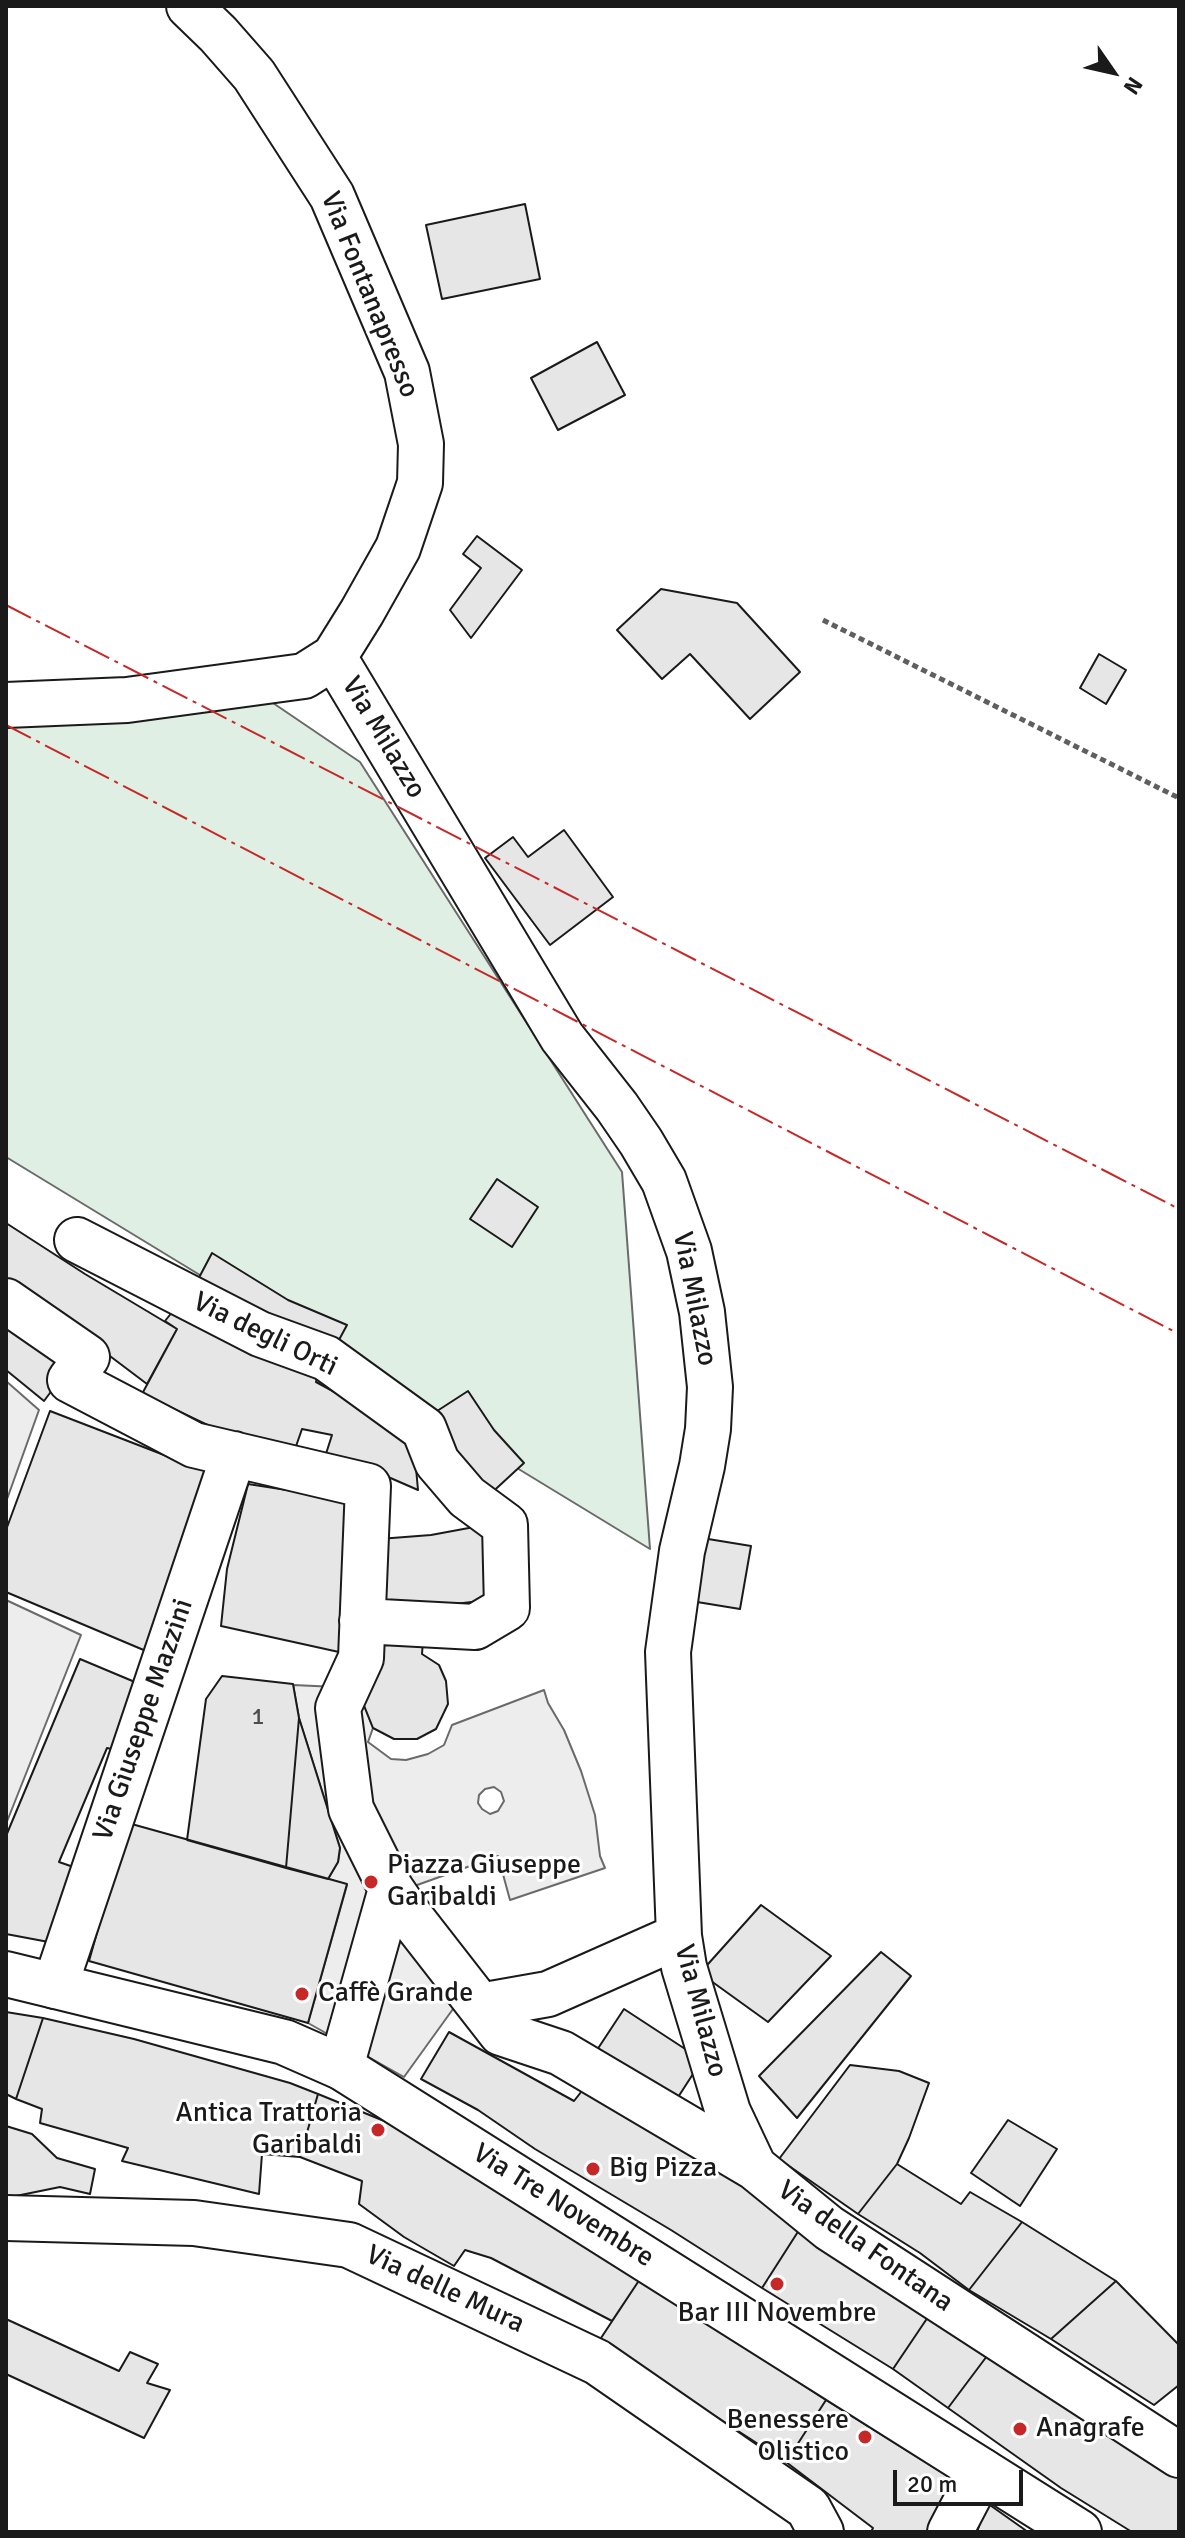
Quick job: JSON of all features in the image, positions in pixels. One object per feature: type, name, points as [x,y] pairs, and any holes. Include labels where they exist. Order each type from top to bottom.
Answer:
[{"type":"street","name":"Via Fontanapresso","points":[[6,705],[127,700],[304,676],[334,657],[398,548],[420,483],[421,444],[407,372],[332,196],[254,75],[189,6]]},
{"type":"street","name":"Via Milazzo","points":[[334,657],[562,1037],[641,1142],[664,1181],[689,1251],[702,1312],[710,1387],[708,1429],[682,1551],[668,1652],[679,1936],[684,1967],[728,2112],[754,2167]]},
{"type":"street","name":"Via degli Orti","points":[[77,1240],[260,1334],[326,1358],[424,1429],[437,1462],[467,1497],[505,1525],[507,1608],[475,1627],[362,1621]]},
{"type":"street","points":[[6,1301],[87,1357],[70,1380],[194,1445],[368,1486],[361,1658],[338,1708],[351,1809],[391,1889],[490,2020],[679,1936]]},
{"type":"street","name":"Via Giuseppe Mazzini","points":[[55,1986],[234,1454]]},
{"type":"street","points":[[341,2067],[391,1889]]},
{"type":"street","name":"Via Tre Novembre","points":[[6,1974],[284,2042],[341,2067],[1079,2532]]},
{"type":"street","name":"Via della Fontana","points":[[490,2020],[561,2053],[754,2167],[829,2228],[1179,2455]]},
{"type":"street","name":"Via delle Mura","points":[[6,2218],[194,2223],[349,2245],[597,2362],[808,2508],[821,2532]]},
{"type":"street","points":[[950,2532],[982,2471]]},
{"type":"path","points":[[823,620],[1179,798]]},
{"type":"green space","points":[[245,684],[360,762],[622,1172],[650,1549],[6,1157],[6,707]]},
{"type":"shaded area","points":[[6,1381],[39,1410],[6,1502]]},
{"type":"shaded area","points":[[6,1600],[81,1635],[6,1824]]},
{"type":"shaded area","points":[[293,1685],[337,1687],[363,1703],[373,1728],[368,1742],[391,1759],[406,1760],[428,1754],[444,1745],[452,1725],[544,1690],[581,1771],[595,1815],[600,1856],[605,1868],[510,1900],[498,1856],[406,1889],[481,1977],[453,2009],[404,2077],[308,2023],[347,1885],[328,1879],[338,1862],[340,1848],[299,1718]],"holes":[[[494,1787],[501,1792],[504,1801],[498,1811],[490,1814],[482,1809],[478,1803],[479,1795],[485,1789]]]},
{"type":"building","points":[[525,204],[540,279],[442,299],[426,225]]},
{"type":"building","points":[[597,342],[625,395],[558,430],[531,378]]},
{"type":"building","points":[[477,536],[522,570],[471,638],[450,610],[481,568],[463,554]]},
{"type":"building","points":[[661,589],[737,603],[800,672],[750,719],[690,654],[662,679],[617,630]]},
{"type":"building","points":[[1099,654],[1126,670],[1106,704],[1080,688]]},
{"type":"building","points":[[564,830],[613,897],[550,945],[485,858],[513,837],[528,857]]},
{"type":"building","points":[[497,1179],[538,1207],[512,1247],[470,1219]]},
{"type":"building","points":[[6,1223],[177,1329],[147,1384],[82,1335],[6,1288]]},
{"type":"building","points":[[212,1253],[288,1300],[347,1325],[333,1351],[193,1289]]},
{"type":"building","points":[[177,1306],[320,1367],[316,1382],[418,1437],[415,1457],[418,1490],[363,1466],[324,1460],[332,1435],[302,1429],[294,1452],[233,1437],[142,1394],[177,1329],[165,1321]]},
{"type":"building","points":[[6,1312],[73,1362],[44,1401],[6,1370]]},
{"type":"building","points":[[468,1391],[494,1430],[524,1463],[486,1498],[453,1454],[434,1413]]},
{"type":"building","points":[[50,1411],[216,1475],[146,1651],[6,1592],[6,1530]]},
{"type":"building","points":[[248,1484],[358,1501],[348,1654],[221,1626],[227,1569]]},
{"type":"building","points":[[485,1525],[488,1600],[422,1608],[376,1609],[379,1539],[431,1535]]},
{"type":"building","points":[[702,1538],[751,1546],[740,1609],[691,1601]]},
{"type":"building","points":[[375,1640],[423,1641],[422,1654],[439,1665],[446,1681],[448,1704],[436,1729],[417,1739],[394,1739],[373,1728],[363,1703]]},
{"type":"building","points":[[80,1659],[142,1685],[116,1750],[107,1748],[59,1862],[85,1871],[54,1943],[6,1934],[6,1836]]},
{"type":"building","points":[[222,1676],[293,1684],[299,1718],[286,1868],[187,1840],[206,1699]]},
{"type":"building","points":[[299,1718],[340,1848],[338,1862],[328,1879],[286,1868]]},
{"type":"building","points":[[128,1823],[347,1884],[308,2023],[89,1961]]},
{"type":"building","points":[[761,1905],[831,1956],[768,2022],[700,1973]]},
{"type":"building","points":[[881,1952],[911,1976],[797,2118],[759,2076]]},
{"type":"building","points":[[624,2009],[702,2060],[673,2105],[595,2053]]},
{"type":"building","points":[[6,2012],[43,2018],[16,2099],[6,2094]]},
{"type":"building","points":[[43,2018],[134,2039],[290,2083],[318,2094],[300,2157],[262,2154],[259,2194],[122,2161],[128,2148],[40,2123],[42,2109],[16,2099]]},
{"type":"building","points":[[449,2032],[574,2101],[585,2087],[712,2165],[801,2227],[762,2288],[535,2149],[478,2110],[421,2079]]},
{"type":"building","points":[[850,2065],[899,2071],[929,2083],[897,2164],[858,2214],[779,2159]]},
{"type":"building","points":[[318,2094],[399,2127],[640,2279],[612,2321],[491,2258],[465,2250],[454,2266],[404,2237],[359,2204],[362,2181],[300,2157]]},
{"type":"building","points":[[1008,2120],[1057,2149],[1020,2206],[971,2173]]},
{"type":"building","points":[[6,2126],[32,2134],[57,2158],[95,2169],[90,2194],[60,2187],[6,2198]]},
{"type":"building","points":[[897,2164],[961,2204],[970,2192],[1022,2222],[969,2290],[920,2253],[858,2214]]},
{"type":"building","points":[[1022,2222],[1116,2281],[1051,2339],[969,2290]]},
{"type":"building","points":[[801,2227],[928,2317],[893,2369],[762,2288]]},
{"type":"building","points":[[640,2279],[826,2400],[786,2462],[599,2341]]},
{"type":"building","points":[[1116,2281],[1179,2345],[1179,2385],[1154,2405],[1051,2339]]},
{"type":"building","points":[[928,2317],[990,2352],[948,2408],[893,2369]]},
{"type":"building","points":[[6,2319],[119,2371],[130,2352],[158,2364],[147,2383],[170,2390],[144,2438],[6,2374]]},
{"type":"building","points":[[990,2352],[1179,2476],[1179,2532],[1132,2532],[1061,2488],[948,2408]]},
{"type":"building","points":[[826,2400],[954,2480],[928,2532],[871,2532],[873,2528],[786,2462]]},
{"type":"building","points":[[987,2503],[1028,2532],[977,2532]]},
{"type":"power","points":[[6,605],[1179,1209]]},
{"type":"power","points":[[6,725],[1179,1334]]},
{"type":"place","name":"Piazza Giuseppe Garibaldi","points":[[371,1882]]},
{"type":"place","name":"Caffè Grande","points":[[302,1994]]},
{"type":"place","name":"Antica Trattoria Garibaldi","points":[[378,2130]]},
{"type":"place","name":"Big Pizza","points":[[593,2169]]},
{"type":"place","name":"Bar III Novembre","points":[[777,2284]]},
{"type":"place","name":"Anagrafe","points":[[1020,2429]]},
{"type":"place","name":"Benessere Olistico","points":[[865,2437]]}]
